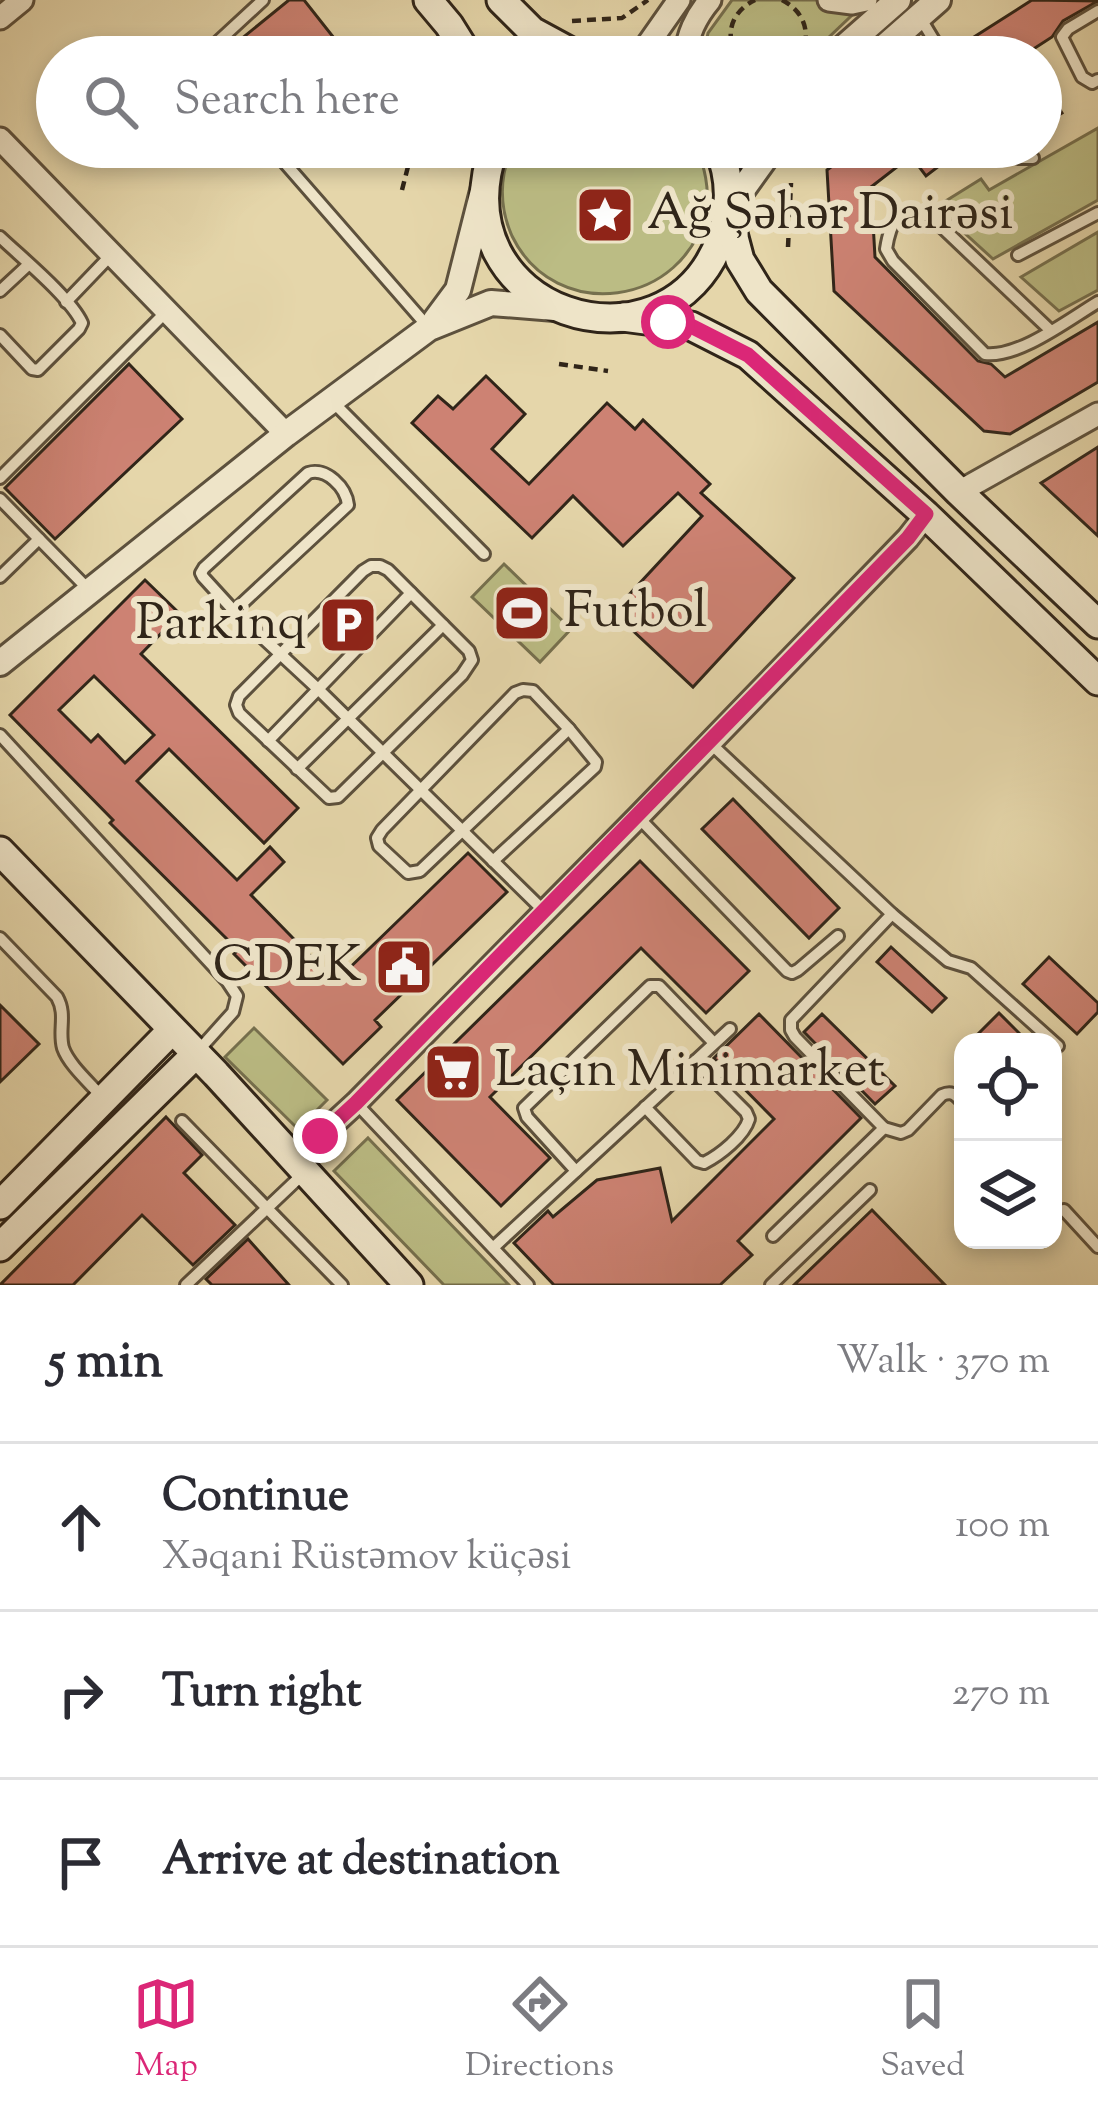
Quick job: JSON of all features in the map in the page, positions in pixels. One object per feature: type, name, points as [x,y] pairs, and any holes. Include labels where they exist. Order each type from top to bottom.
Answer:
[{"type":"main road","points":[[428,0],[455,36]]},
{"type":"main road","points":[[501,0],[541,36]]},
{"type":"main road","points":[[484,168],[486,221],[498,254],[524,287],[580,316],[691,326],[748,355],[926,514],[1098,680]]},
{"type":"main road","points":[[484,185],[488,168]]},
{"type":"main road","points":[[725,168],[728,212],[740,260],[759,291],[958,492],[1098,624]]},
{"type":"main road","points":[[623,317],[661,305],[693,282],[716,250],[728,212]]},
{"type":"main road","points":[[0,851],[409,1285]]},
{"type":"main road","points":[[0,1205],[172,1030]]},
{"type":"main road","points":[[0,1246],[196,1054]]},
{"type":"street","points":[[0,18],[22,0]]},
{"type":"street","points":[[654,36],[680,0]]},
{"type":"street","points":[[688,36],[710,0]]},
{"type":"street","points":[[829,0],[866,0]]},
{"type":"street","points":[[857,36],[898,0]]},
{"type":"street","points":[[897,36],[928,8]]},
{"type":"street","points":[[0,139],[286,434]]},
{"type":"street","points":[[728,212],[758,168]]},
{"type":"street","points":[[429,328],[458,290],[484,185]]},
{"type":"street","points":[[0,663],[286,434],[429,328],[491,303],[561,309]]},
{"type":"street","points":[[958,492],[1098,414]]},
{"type":"street","points":[[300,1166],[908,538],[926,514]]},
{"type":"lane","points":[[224,36],[263,0]]},
{"type":"lane","points":[[1098,11],[1068,28],[1062,37],[1082,77],[1092,83],[1098,80]]},
{"type":"lane","points":[[289,168],[429,328]]},
{"type":"lane","points":[[1050,330],[928,214],[914,209],[898,216],[889,229],[886,249],[893,261],[985,354],[1012,352],[1050,330],[1098,302]]},
{"type":"lane","points":[[1018,255],[1098,213]]},
{"type":"lane","points":[[0,237],[82,323],[38,370],[0,335]]},
{"type":"lane","points":[[66,302],[112,254]]},
{"type":"lane","points":[[0,291],[28,265]]},
{"type":"lane","points":[[0,478],[167,311]]},
{"type":"lane","points":[[331,400],[484,554]]},
{"type":"lane","points":[[234,611],[348,505],[347,497],[326,472],[308,472],[201,573],[234,611],[544,911]]},
{"type":"lane","points":[[0,499],[90,591]]},
{"type":"lane","points":[[0,577],[39,539]]},
{"type":"lane","points":[[371,566],[388,570],[411,593],[469,651],[472,660],[383,754],[338,797],[329,798],[238,713],[239,696],[371,566]]},
{"type":"lane","points":[[268,741],[411,593]]},
{"type":"lane","points":[[297,769],[443,625]]},
{"type":"lane","points":[[493,861],[595,767],[596,762],[569,729],[532,691],[515,693],[377,838],[379,846],[413,874],[569,729]]},
{"type":"lane","points":[[0,735],[237,996],[233,1012],[196,1054]]},
{"type":"lane","points":[[710,742],[892,914],[948,961],[971,968],[1044,1033]]},
{"type":"lane","points":[[638,818],[787,971],[798,970],[838,936]]},
{"type":"lane","points":[[892,914],[814,993],[791,1020],[791,1030],[884,1128],[908,1130],[942,1094],[954,1094]]},
{"type":"lane","points":[[0,938],[56,998],[63,1009],[61,1043],[66,1054],[104,1100]]},
{"type":"lane","points":[[576,1171],[524,1108],[650,986],[659,986],[714,1043]]},
{"type":"lane","points":[[494,1247],[730,1029]]},
{"type":"lane","points":[[645,1107],[704,1163],[747,1127],[746,1112],[695,1061]]},
{"type":"lane","points":[[356,1103],[528,1285]]},
{"type":"lane","points":[[182,1121],[342,1285]]},
{"type":"lane","points":[[773,1236],[884,1128]]},
{"type":"lane","points":[[186,1285],[266,1209],[300,1166]]},
{"type":"lane","points":[[772,1285],[869,1190]]},
{"type":"lane","points":[[1064,1210],[1096,1239]]},
{"type":"path","points":[[572,21],[622,19],[648,0]]},
{"type":"path","points":[[731,36],[739,10],[754,0]]},
{"type":"path","points":[[782,0],[797,10],[805,36]]},
{"type":"path","points":[[402,190],[408,168]]},
{"type":"path","points":[[788,247],[791,183]]},
{"type":"path","points":[[559,364],[608,371]]},
{"type":"green space","points":[[732,0],[868,0],[830,36],[708,33]]},
{"type":"green space","points":[[1098,128],[1098,200],[993,259],[936,207],[981,179],[989,190],[1028,168],[1062,168],[1062,148]]},
{"type":"green space","name":"Ağ Şəhər Dairəsi","points":[[506,168],[703,168],[706,210],[694,243],[673,268],[647,284],[618,293],[587,292],[558,283],[532,264],[508,225]]},
{"type":"green space","points":[[1098,232],[1098,290],[1059,311],[1021,277]]},
{"type":"green space","name":"Futbol","points":[[504,564],[571,629],[540,662],[472,597]]},
{"type":"green space","points":[[254,1028],[327,1100],[298,1129],[225,1057]]},
{"type":"green space","points":[[368,1138],[509,1285],[444,1285],[334,1171]]},
{"type":"building","points":[[289,0],[304,0],[332,36],[245,36]]},
{"type":"building","points":[[1032,0],[1098,1],[1063,21],[1053,36],[976,36]]},
{"type":"building","points":[[896,168],[871,187],[875,257],[978,361],[991,364],[1005,377],[1098,322],[1098,382],[1010,434],[984,431],[834,291],[827,170]]},
{"type":"building","points":[[129,364],[182,419],[55,539],[5,488]]},
{"type":"building","points":[[486,376],[525,414],[492,449],[529,484],[607,403],[635,429],[643,420],[710,484],[701,493],[794,578],[693,687],[613,612],[702,516],[678,493],[623,546],[573,496],[532,538],[412,423],[438,396],[453,409]]},
{"type":"building","points":[[1098,447],[1098,536],[1041,483]]},
{"type":"building","points":[[145,580],[180,614],[141,654],[298,808],[264,843],[169,749],[137,781],[237,880],[270,847],[284,862],[251,895],[336,981],[468,853],[507,892],[375,1020],[381,1027],[343,1064],[10,715]],"holes":[[[94,676],[154,735],[125,763],[98,735],[91,742],[59,710]]]},
{"type":"building","points":[[733,799],[839,908],[809,938],[702,829]]},
{"type":"building","points":[[640,861],[749,971],[706,1013],[641,948],[490,1097],[550,1158],[501,1206],[397,1100]]},
{"type":"building","points":[[891,947],[946,998],[932,1012],[877,962]]},
{"type":"building","points":[[1049,957],[1098,1003],[1098,1012],[1077,1034],[1023,984]]},
{"type":"building","points":[[0,1005],[39,1044],[0,1082]]},
{"type":"building","points":[[999,1013],[1019,1033],[979,1033]]},
{"type":"building","points":[[759,1014],[861,1118],[738,1241],[752,1255],[720,1285],[554,1285],[514,1243],[548,1211],[553,1217],[597,1180],[660,1168],[672,1221],[774,1119],[714,1058]]},
{"type":"building","points":[[822,1014],[895,1086],[875,1104],[804,1032]]},
{"type":"building","points":[[166,1117],[202,1155],[184,1173],[235,1225],[193,1265],[142,1215],[73,1285],[0,1285]]},
{"type":"building","points":[[872,1210],[945,1285],[794,1285]]},
{"type":"building","points":[[248,1239],[289,1285],[212,1285],[206,1279]]},
{"type":"place","name":"Ağ Şəhər Dairəsi","points":[[605,215]]},
{"type":"place","name":"Futbol","points":[[522,613]]},
{"type":"place","name":"Parkinq","points":[[348,625]]},
{"type":"place","name":"CDEK","points":[[404,967]]},
{"type":"place","name":"Laçın Minimarket","points":[[453,1072]]},
{"type":"route","points":[[320,1136],[698,755],[926,514],[748,355],[691,326],[668,322]]}]
